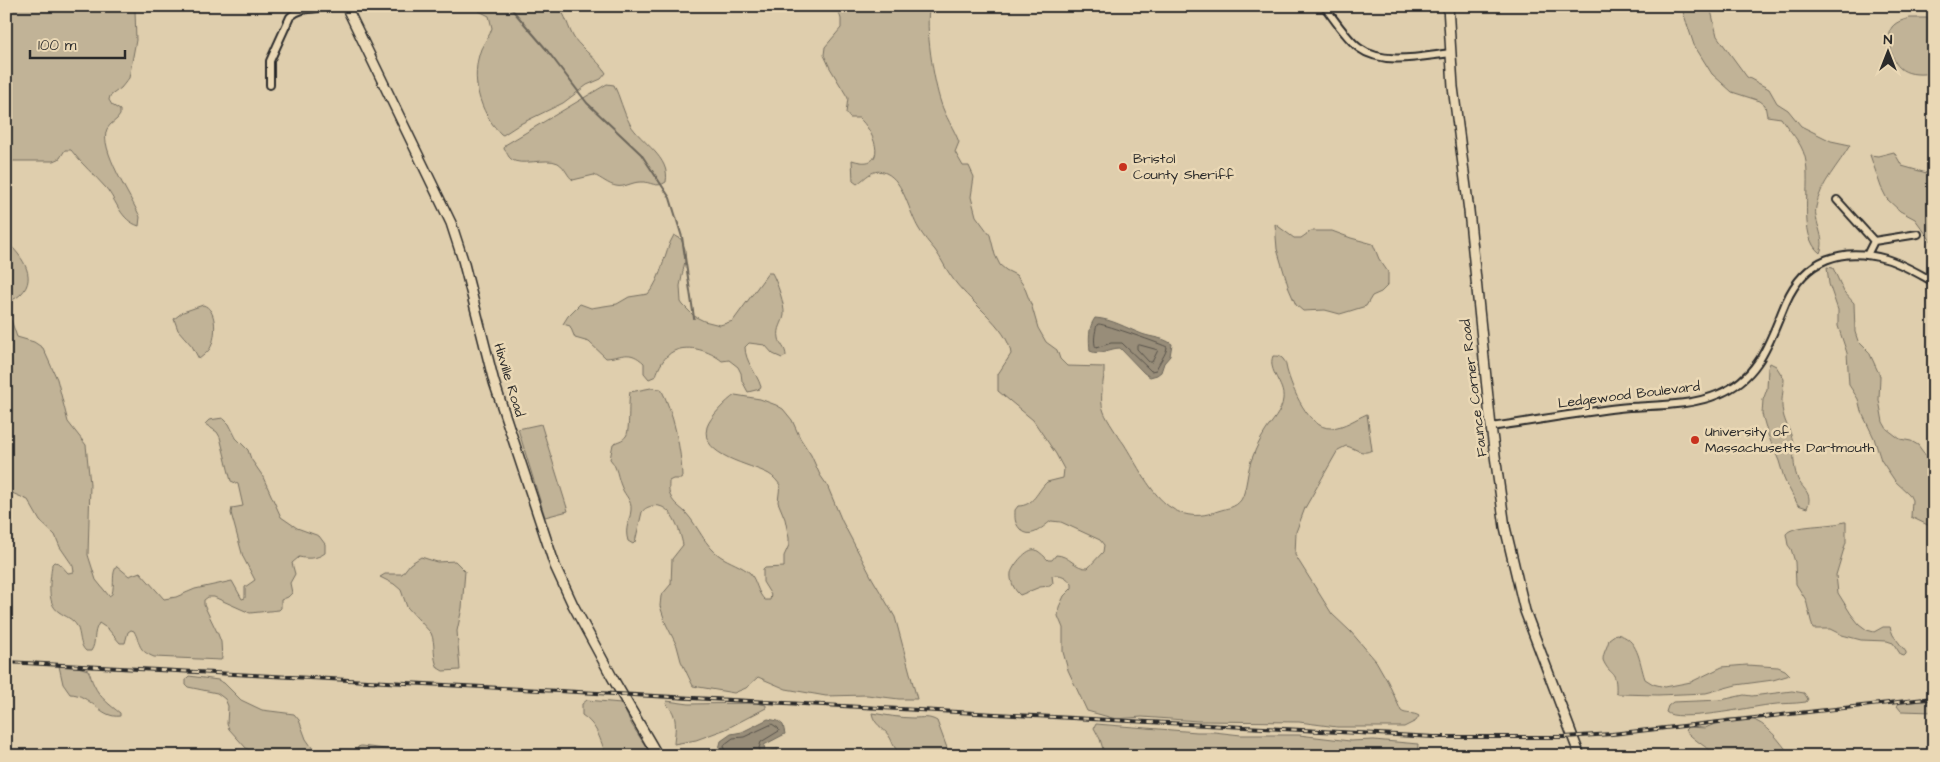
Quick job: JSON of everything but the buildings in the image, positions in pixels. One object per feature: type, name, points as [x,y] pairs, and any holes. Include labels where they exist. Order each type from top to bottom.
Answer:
[{"type":"street","points":[[270,84],[270,61],[290,17],[302,9],[331,6]]},
{"type":"street","name":"Hixville Road","points":[[346,6],[451,223],[463,260],[494,382],[559,576],[621,694],[658,756]]},
{"type":"street","points":[[1324,6],[1357,47],[1375,56],[1403,57],[1452,53]]},
{"type":"street","name":"Faunce Corner Road","points":[[1448,6],[1453,87],[1469,211],[1491,426],[1505,527],[1519,589],[1540,652],[1580,756]]},
{"type":"street","points":[[1837,200],[1874,241]]},
{"type":"street","points":[[1874,241],[1918,234]]},
{"type":"street","points":[[1867,256],[1874,241]]},
{"type":"street","name":"Ledgewood Boulevard","points":[[1491,426],[1596,411],[1695,401],[1730,389],[1744,379],[1762,358],[1771,341],[1791,291],[1810,269],[1829,258],[1847,255],[1867,256],[1897,263],[1934,282]]},
{"type":"shaded area","points":[[6,6],[132,6],[135,10],[136,40],[129,78],[121,88],[110,96],[109,100],[112,105],[120,110],[120,115],[108,127],[106,137],[111,160],[140,217],[139,226],[123,215],[106,188],[71,150],[65,150],[60,158],[53,161],[6,161]]},
{"type":"shaded area","points":[[477,6],[558,6],[574,38],[606,73],[601,79],[587,85],[563,103],[520,124],[503,135],[501,134],[487,116],[479,94],[476,71],[478,60],[481,49],[492,28],[489,16],[479,11]]},
{"type":"shaded area","points":[[837,6],[930,6],[928,26],[935,82],[943,108],[959,142],[955,152],[963,166],[969,166],[974,177],[971,197],[976,216],[990,235],[995,255],[1000,265],[1016,275],[1024,286],[1038,328],[1046,342],[1057,350],[1060,359],[1067,366],[1104,367],[1102,407],[1105,415],[1150,486],[1171,508],[1184,514],[1200,515],[1231,507],[1241,500],[1255,450],[1282,404],[1283,393],[1272,367],[1273,356],[1284,360],[1289,378],[1302,406],[1315,422],[1323,427],[1336,427],[1367,414],[1372,450],[1362,452],[1346,446],[1338,450],[1305,508],[1296,532],[1295,555],[1332,614],[1351,632],[1376,661],[1401,711],[1419,716],[1416,721],[1404,727],[1337,727],[1299,722],[1198,721],[1142,717],[1116,719],[1087,711],[1068,670],[1063,652],[1063,628],[1058,616],[1059,607],[1064,596],[1072,588],[1072,584],[1063,576],[1055,575],[1052,576],[1053,583],[1050,586],[1040,587],[1020,595],[1013,585],[1011,573],[1021,558],[1032,550],[1038,551],[1048,560],[1052,560],[1056,555],[1061,556],[1083,568],[1088,568],[1103,552],[1104,545],[1100,540],[1061,522],[1051,521],[1040,530],[1028,533],[1020,529],[1015,520],[1015,510],[1018,506],[1032,501],[1047,482],[1063,478],[1064,469],[1033,420],[998,391],[998,374],[1011,354],[1008,344],[995,324],[958,285],[924,237],[897,183],[886,173],[877,171],[857,184],[853,181],[852,160],[871,161],[875,156],[876,149],[874,141],[865,125],[859,118],[850,118],[846,113],[848,98],[824,55],[825,47],[841,28],[841,19]]},
{"type":"shaded area","points":[[1681,6],[1710,6],[1717,36],[1747,77],[1769,89],[1777,103],[1788,110],[1801,126],[1831,141],[1850,145],[1821,190],[1818,198],[1816,218],[1822,242],[1820,253],[1813,245],[1809,234],[1806,208],[1807,168],[1801,146],[1781,118],[1767,116],[1765,105],[1760,101],[1732,92],[1712,74],[1694,45]]},
{"type":"shaded area","points":[[1910,18],[1934,18],[1934,73],[1909,73],[1898,66],[1894,60],[1890,42],[1891,29],[1898,22]]},
{"type":"shaded area","points":[[607,84],[614,85],[630,124],[660,158],[666,173],[666,182],[656,185],[637,182],[619,186],[613,185],[594,175],[573,180],[563,167],[553,161],[520,162],[509,157],[504,149],[505,145]]},
{"type":"shaded area","points":[[1894,152],[1902,166],[1930,174],[1933,184],[1934,245],[1915,219],[1900,211],[1887,199],[1881,187],[1870,155],[1878,156]]},
{"type":"shaded area","points":[[1275,224],[1294,238],[1301,238],[1311,231],[1332,231],[1373,244],[1379,259],[1388,272],[1388,285],[1381,292],[1372,296],[1366,306],[1350,311],[1340,314],[1325,310],[1303,311],[1296,305],[1289,289],[1277,249]]},
{"type":"shaded area","points":[[674,235],[681,239],[685,249],[685,261],[680,286],[681,302],[694,316],[704,321],[720,325],[733,321],[768,273],[772,273],[783,305],[784,315],[779,328],[779,334],[786,356],[782,358],[773,354],[765,345],[749,343],[745,347],[747,358],[759,382],[760,389],[748,392],[738,367],[729,360],[722,361],[712,354],[693,348],[680,349],[668,355],[658,369],[656,376],[649,379],[644,373],[644,363],[639,359],[630,355],[606,358],[589,342],[575,338],[570,326],[563,324],[580,304],[591,308],[617,304],[629,297],[648,294],[657,280],[667,249]]},
{"type":"shaded area","points":[[6,241],[25,265],[28,272],[28,280],[21,294],[6,306]]},
{"type":"shaded area","points":[[1827,267],[1833,268],[1844,292],[1854,303],[1855,332],[1858,341],[1869,352],[1880,376],[1879,400],[1883,422],[1887,429],[1900,439],[1911,441],[1918,445],[1934,467],[1934,528],[1911,517],[1912,500],[1909,494],[1895,481],[1881,460],[1858,399],[1849,385],[1847,353],[1838,326],[1838,310],[1829,284]]},
{"type":"shaded area","points":[[203,305],[208,307],[213,316],[214,334],[210,349],[199,359],[192,346],[178,330],[174,319],[183,312]]},
{"type":"shaded area","points":[[11,320],[17,337],[34,342],[43,348],[57,379],[68,422],[86,445],[90,484],[88,555],[96,580],[109,596],[112,594],[114,572],[117,566],[129,576],[140,572],[164,599],[176,597],[195,589],[232,581],[242,599],[245,598],[245,587],[255,580],[243,557],[231,513],[232,508],[243,506],[238,484],[231,481],[220,437],[217,432],[205,424],[209,420],[223,418],[229,424],[236,438],[248,450],[251,459],[262,475],[281,517],[297,528],[319,536],[325,544],[325,553],[322,555],[312,558],[299,557],[292,563],[295,574],[290,583],[292,593],[281,600],[281,608],[279,610],[250,613],[214,597],[208,597],[204,600],[204,605],[221,642],[221,660],[154,657],[142,649],[134,631],[128,632],[125,643],[120,643],[108,629],[99,623],[93,648],[91,651],[86,651],[82,646],[75,623],[55,608],[50,596],[52,564],[54,562],[59,563],[68,573],[74,572],[73,566],[60,547],[55,535],[40,521],[28,500],[10,492],[6,485],[6,321]]},
{"type":"shaded area","points":[[1770,363],[1776,366],[1784,379],[1782,408],[1792,439],[1796,473],[1809,498],[1807,508],[1798,505],[1785,481],[1762,414]]},
{"type":"shaded area","points":[[651,388],[661,389],[673,420],[679,444],[682,477],[681,479],[669,481],[669,491],[672,499],[686,513],[715,552],[750,573],[765,600],[770,600],[771,595],[763,582],[763,570],[765,568],[784,567],[784,556],[789,545],[785,519],[778,502],[780,485],[769,474],[728,458],[718,452],[711,445],[707,437],[707,427],[719,409],[735,395],[760,399],[783,409],[792,420],[800,438],[811,455],[827,485],[842,521],[895,617],[917,699],[867,695],[826,696],[786,689],[758,677],[746,688],[734,693],[693,686],[681,661],[677,646],[666,624],[660,606],[661,596],[671,584],[672,559],[683,545],[680,532],[674,519],[665,508],[652,506],[642,512],[635,542],[633,544],[628,541],[627,528],[631,510],[630,503],[622,488],[615,466],[610,459],[613,444],[623,439],[627,433],[630,392]]},
{"type":"shaded area","points":[[541,424],[568,511],[545,517],[518,429]]},
{"type":"shaded area","points":[[1846,522],[1846,542],[1836,575],[1838,593],[1851,614],[1867,630],[1874,632],[1883,627],[1890,627],[1893,635],[1906,652],[1904,656],[1901,655],[1893,643],[1887,641],[1861,640],[1842,635],[1830,629],[1813,629],[1806,600],[1796,584],[1795,562],[1786,534],[1804,527]]},
{"type":"shaded area","points":[[421,557],[437,562],[455,561],[465,571],[462,608],[457,631],[460,670],[443,671],[438,668],[431,633],[407,607],[401,590],[380,577],[385,574],[402,574],[410,564]]},
{"type":"shaded area","points":[[1616,634],[1624,636],[1634,646],[1645,679],[1653,684],[1665,687],[1691,682],[1722,667],[1747,665],[1778,667],[1790,675],[1773,680],[1736,685],[1706,693],[1618,694],[1616,693],[1614,676],[1603,660],[1609,639]]},
{"type":"shaded area","points":[[59,666],[78,667],[88,670],[99,694],[120,713],[120,716],[107,714],[84,698],[70,694],[63,684]]},
{"type":"shaded area","points":[[189,676],[218,680],[224,683],[241,700],[262,710],[294,714],[299,720],[306,739],[318,756],[258,756],[246,748],[229,729],[227,724],[228,706],[225,699],[217,693],[188,687],[186,679]]},
{"type":"shaded area","points":[[1792,691],[1804,693],[1808,699],[1806,702],[1773,704],[1698,715],[1673,715],[1666,712],[1668,706],[1673,702],[1721,700],[1744,695],[1752,696]]},
{"type":"shaded area","points":[[1934,699],[1934,712],[1901,711],[1897,706],[1900,702]]},
{"type":"shaded area","points":[[587,700],[621,703],[632,725],[652,756],[607,756],[592,724],[582,715],[582,704]]},
{"type":"shaded area","points":[[667,701],[689,704],[756,703],[766,705],[766,708],[726,729],[696,740],[674,744],[675,718],[666,704]]},
{"type":"shaded area","points":[[872,713],[903,718],[934,719],[937,721],[950,756],[919,756],[911,751],[898,751],[887,733],[877,723]]},
{"type":"shaded area","points":[[1748,718],[1767,728],[1791,756],[1748,756],[1747,752],[1740,750],[1729,756],[1721,756],[1685,730],[1688,727],[1705,728],[1727,719]]},
{"type":"shaded area","points":[[1096,724],[1241,735],[1299,735],[1350,741],[1374,740],[1418,744],[1417,756],[1105,756],[1100,739],[1094,728]]},
{"type":"shaded area","points":[[358,747],[401,751],[408,756],[355,756]]},
{"type":"water","points":[[1095,318],[1113,322],[1172,344],[1170,356],[1164,363],[1161,372],[1150,377],[1120,348],[1097,353],[1090,351],[1090,329]]},
{"type":"water","points":[[768,719],[778,721],[783,725],[785,734],[764,745],[765,751],[778,749],[777,754],[773,756],[724,756],[719,749],[721,741],[731,734],[742,732]]},
{"type":"waterway","points":[[509,6],[546,49],[587,103],[641,154],[670,198],[682,237],[694,318]]},
{"type":"railway","points":[[6,662],[1434,737],[1564,737],[1612,734],[1934,698]]},
{"type":"place","name":"Bristol County Sheriff","points":[[1123,167]]},
{"type":"place","name":"University of Massachusetts Dartmouth","points":[[1695,440]]}]
